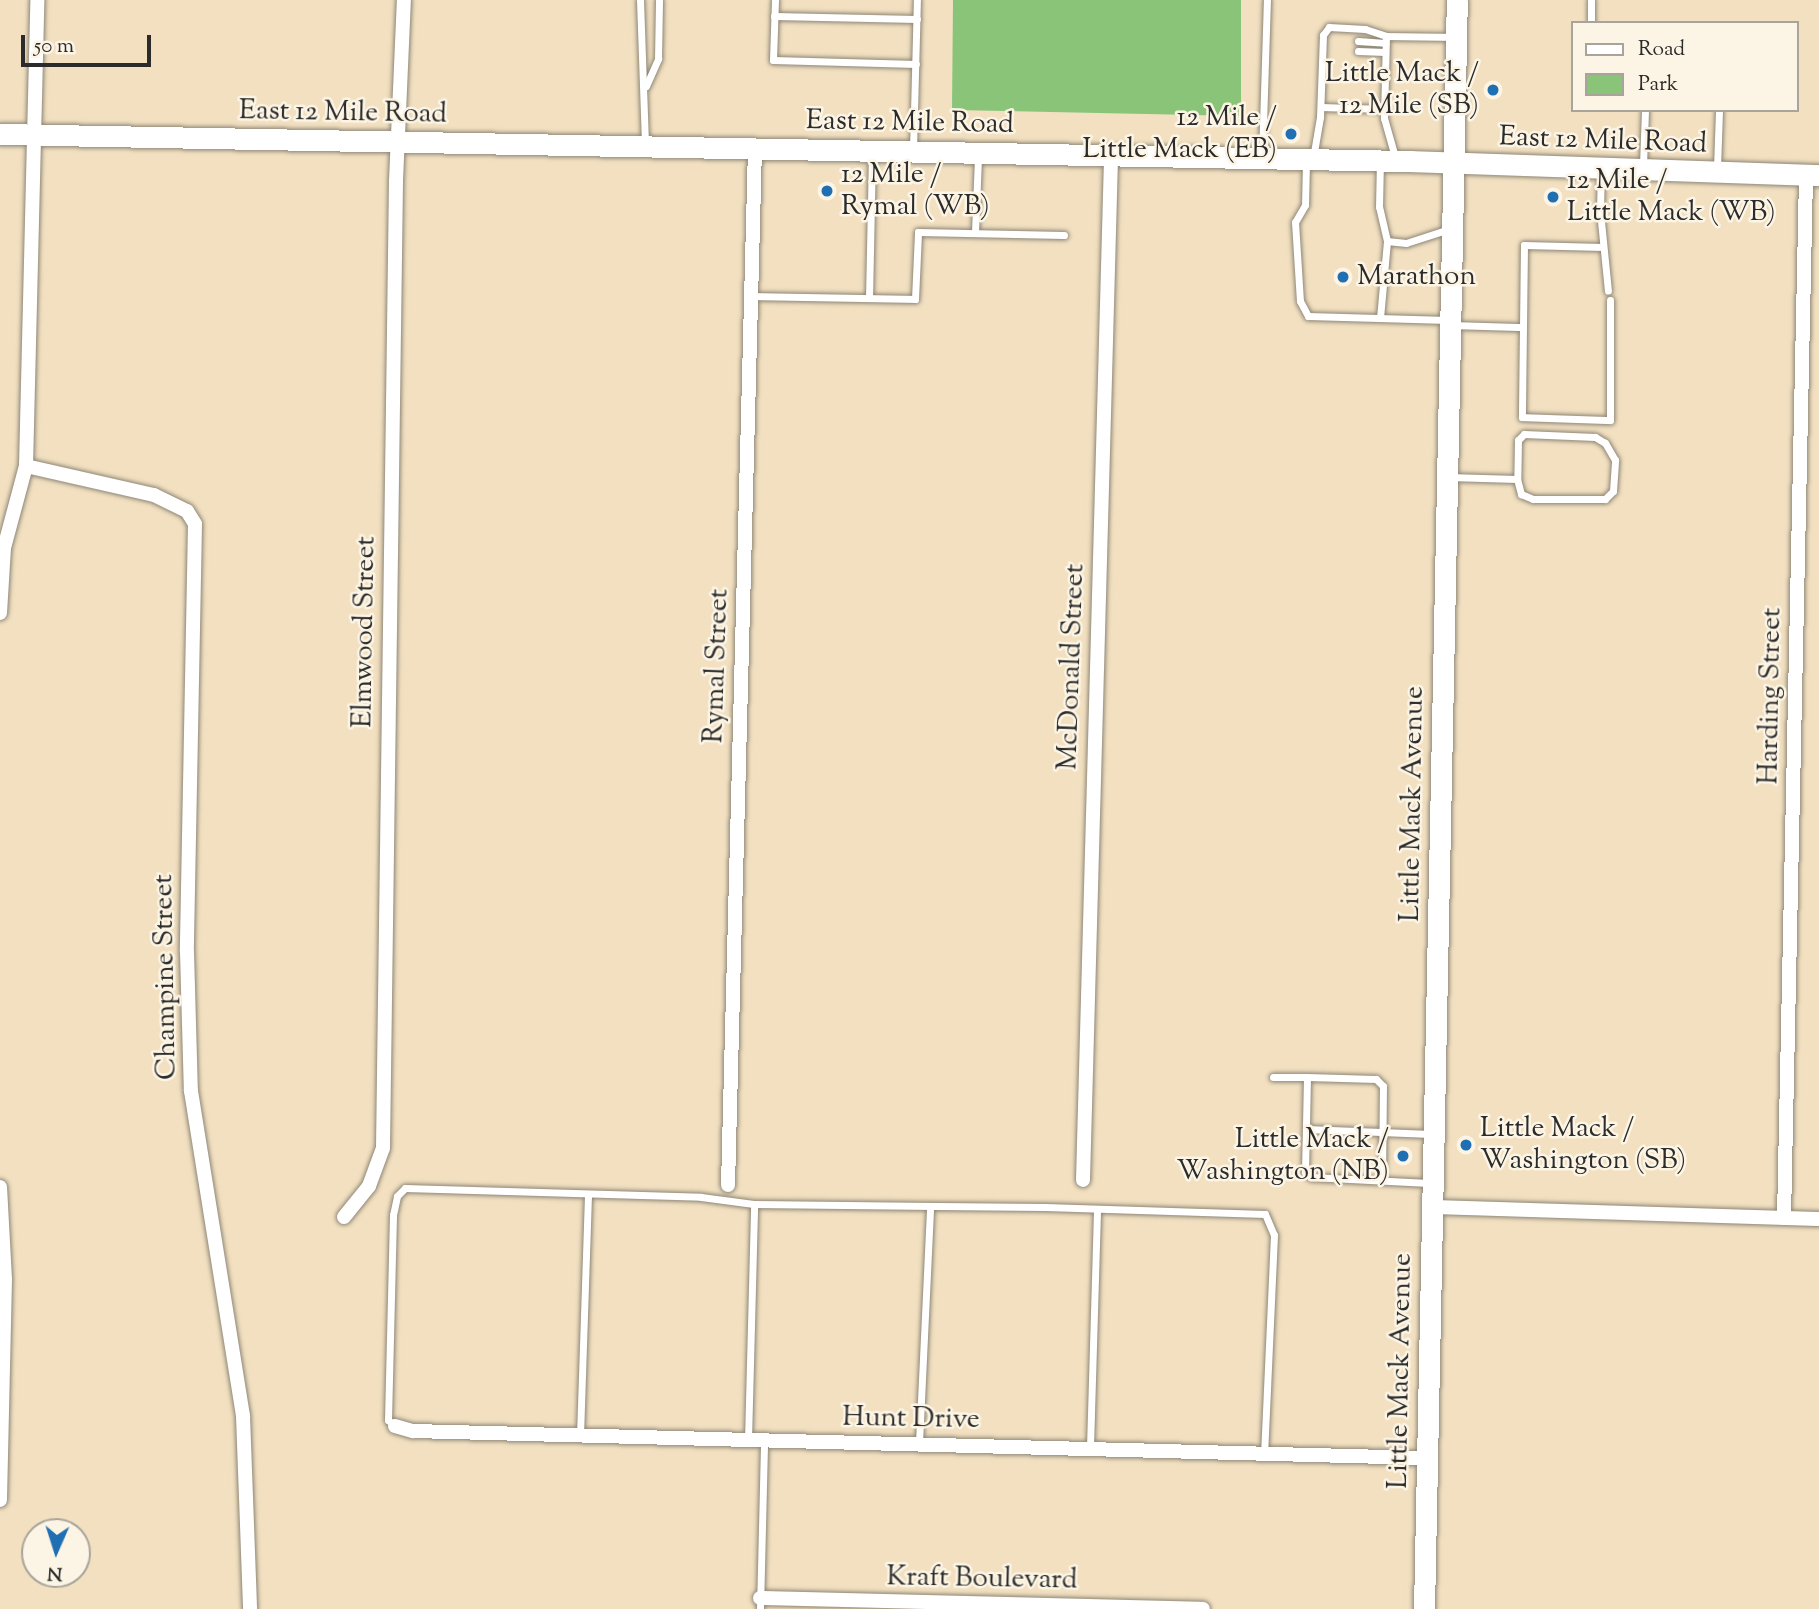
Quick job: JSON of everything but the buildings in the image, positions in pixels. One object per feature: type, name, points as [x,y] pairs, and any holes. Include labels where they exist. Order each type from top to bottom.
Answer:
[{"type":"main road","name":"Little Mack Avenue","points":[[1424,1609],[1457,0]]},
{"type":"main road","name":"East 12 Mile Road","points":[[0,134],[1310,159],[1813,175]]},
{"type":"street","points":[[0,613],[4,548],[26,466],[36,170],[31,134],[37,0]]},
{"type":"street","name":"Elmwood Street","points":[[344,1217],[378,1167],[384,1121],[398,143],[404,0]]},
{"type":"street","name":"Rymal Street","points":[[728,1185],[755,148]]},
{"type":"street","name":"McDonald Street","points":[[1083,1180],[1111,156]]},
{"type":"street","name":"Harding Street","points":[[1784,1218],[1813,175]]},
{"type":"street","name":"Champine Street","points":[[26,466],[153,495],[187,511],[195,524],[187,951],[191,1091],[243,1416],[250,1609]]},
{"type":"street","points":[[0,1187],[5,1279],[0,1500]]},
{"type":"street","points":[[1433,1208],[1819,1219]]},
{"type":"street","name":"Hunt Drive","points":[[395,1426],[413,1431],[764,1442],[1090,1447],[1427,1458]]},
{"type":"street","name":"Kraft Boulevard","points":[[760,1604],[1203,1609]]},
{"type":"lane","points":[[640,0],[639,60],[646,87],[645,145]]},
{"type":"lane","points":[[646,87],[658,59],[659,0]]},
{"type":"lane","points":[[775,0],[773,60],[916,64]]},
{"type":"lane","points":[[913,151],[918,0]]},
{"type":"lane","points":[[1262,159],[1268,0]]},
{"type":"lane","points":[[1591,0],[1591,21]]},
{"type":"lane","points":[[774,16],[917,19]]},
{"type":"lane","points":[[1385,39],[1365,29],[1329,27],[1322,45],[1321,107],[1310,159],[1305,205],[1295,222],[1302,310],[1308,316],[1523,327]]},
{"type":"lane","points":[[1358,41],[1456,37]]},
{"type":"lane","points":[[1380,318],[1387,241],[1379,207],[1388,161],[1384,109],[1385,39]]},
{"type":"lane","points":[[1322,45],[1333,41]]},
{"type":"lane","points":[[1322,57],[1332,51]]},
{"type":"lane","points":[[1358,51],[1385,52]]},
{"type":"lane","points":[[1321,107],[1384,109]]},
{"type":"lane","points":[[1643,169],[1645,112]]},
{"type":"lane","points":[[1717,172],[1718,112]]},
{"type":"lane","points":[[869,298],[872,150]]},
{"type":"lane","points":[[975,232],[978,153]]},
{"type":"lane","points":[[1601,168],[1603,247],[1608,291]]},
{"type":"lane","points":[[1387,241],[1406,243],[1453,228]]},
{"type":"lane","points":[[751,296],[915,299],[918,232],[1064,235]]},
{"type":"lane","points":[[1603,247],[1524,245],[1522,417],[1610,420],[1610,300]]},
{"type":"lane","points":[[1524,434],[1595,436],[1605,443],[1615,460],[1613,491],[1605,499],[1534,499],[1521,495],[1517,478],[1518,440],[1524,434]]},
{"type":"lane","points":[[1448,477],[1517,478]]},
{"type":"lane","points":[[1273,1077],[1376,1079],[1383,1086],[1382,1180]]},
{"type":"lane","points":[[1307,1077],[1306,1172],[1311,1177],[1433,1183]]},
{"type":"lane","points":[[1306,1129],[1435,1134]]},
{"type":"lane","points":[[395,1426],[388,1420],[397,1196],[405,1188],[701,1197],[754,1204],[1265,1214],[1273,1236],[1264,1452]]},
{"type":"lane","points":[[580,1436],[588,1194]]},
{"type":"lane","points":[[748,1440],[754,1204]]},
{"type":"lane","points":[[919,1443],[930,1208]]},
{"type":"lane","points":[[1090,1447],[1097,1211]]},
{"type":"lane","points":[[760,1604],[764,1442]]},
{"type":"green space","points":[[953,0],[1241,0],[1241,116],[952,110]]},
{"type":"place","name":"Little Mack / 12 Mile (SB)","points":[[1493,90]]},
{"type":"place","name":"12 Mile / Little Mack (EB)","points":[[1291,134]]},
{"type":"place","name":"12 Mile / Rymal (WB)","points":[[827,191]]},
{"type":"place","name":"12 Mile / Little Mack (WB)","points":[[1553,197]]},
{"type":"place","name":"Marathon","points":[[1343,277]]},
{"type":"place","name":"Little Mack / Washington (SB)","points":[[1466,1145]]},
{"type":"place","name":"Little Mack / Washington (NB)","points":[[1403,1156]]}]
